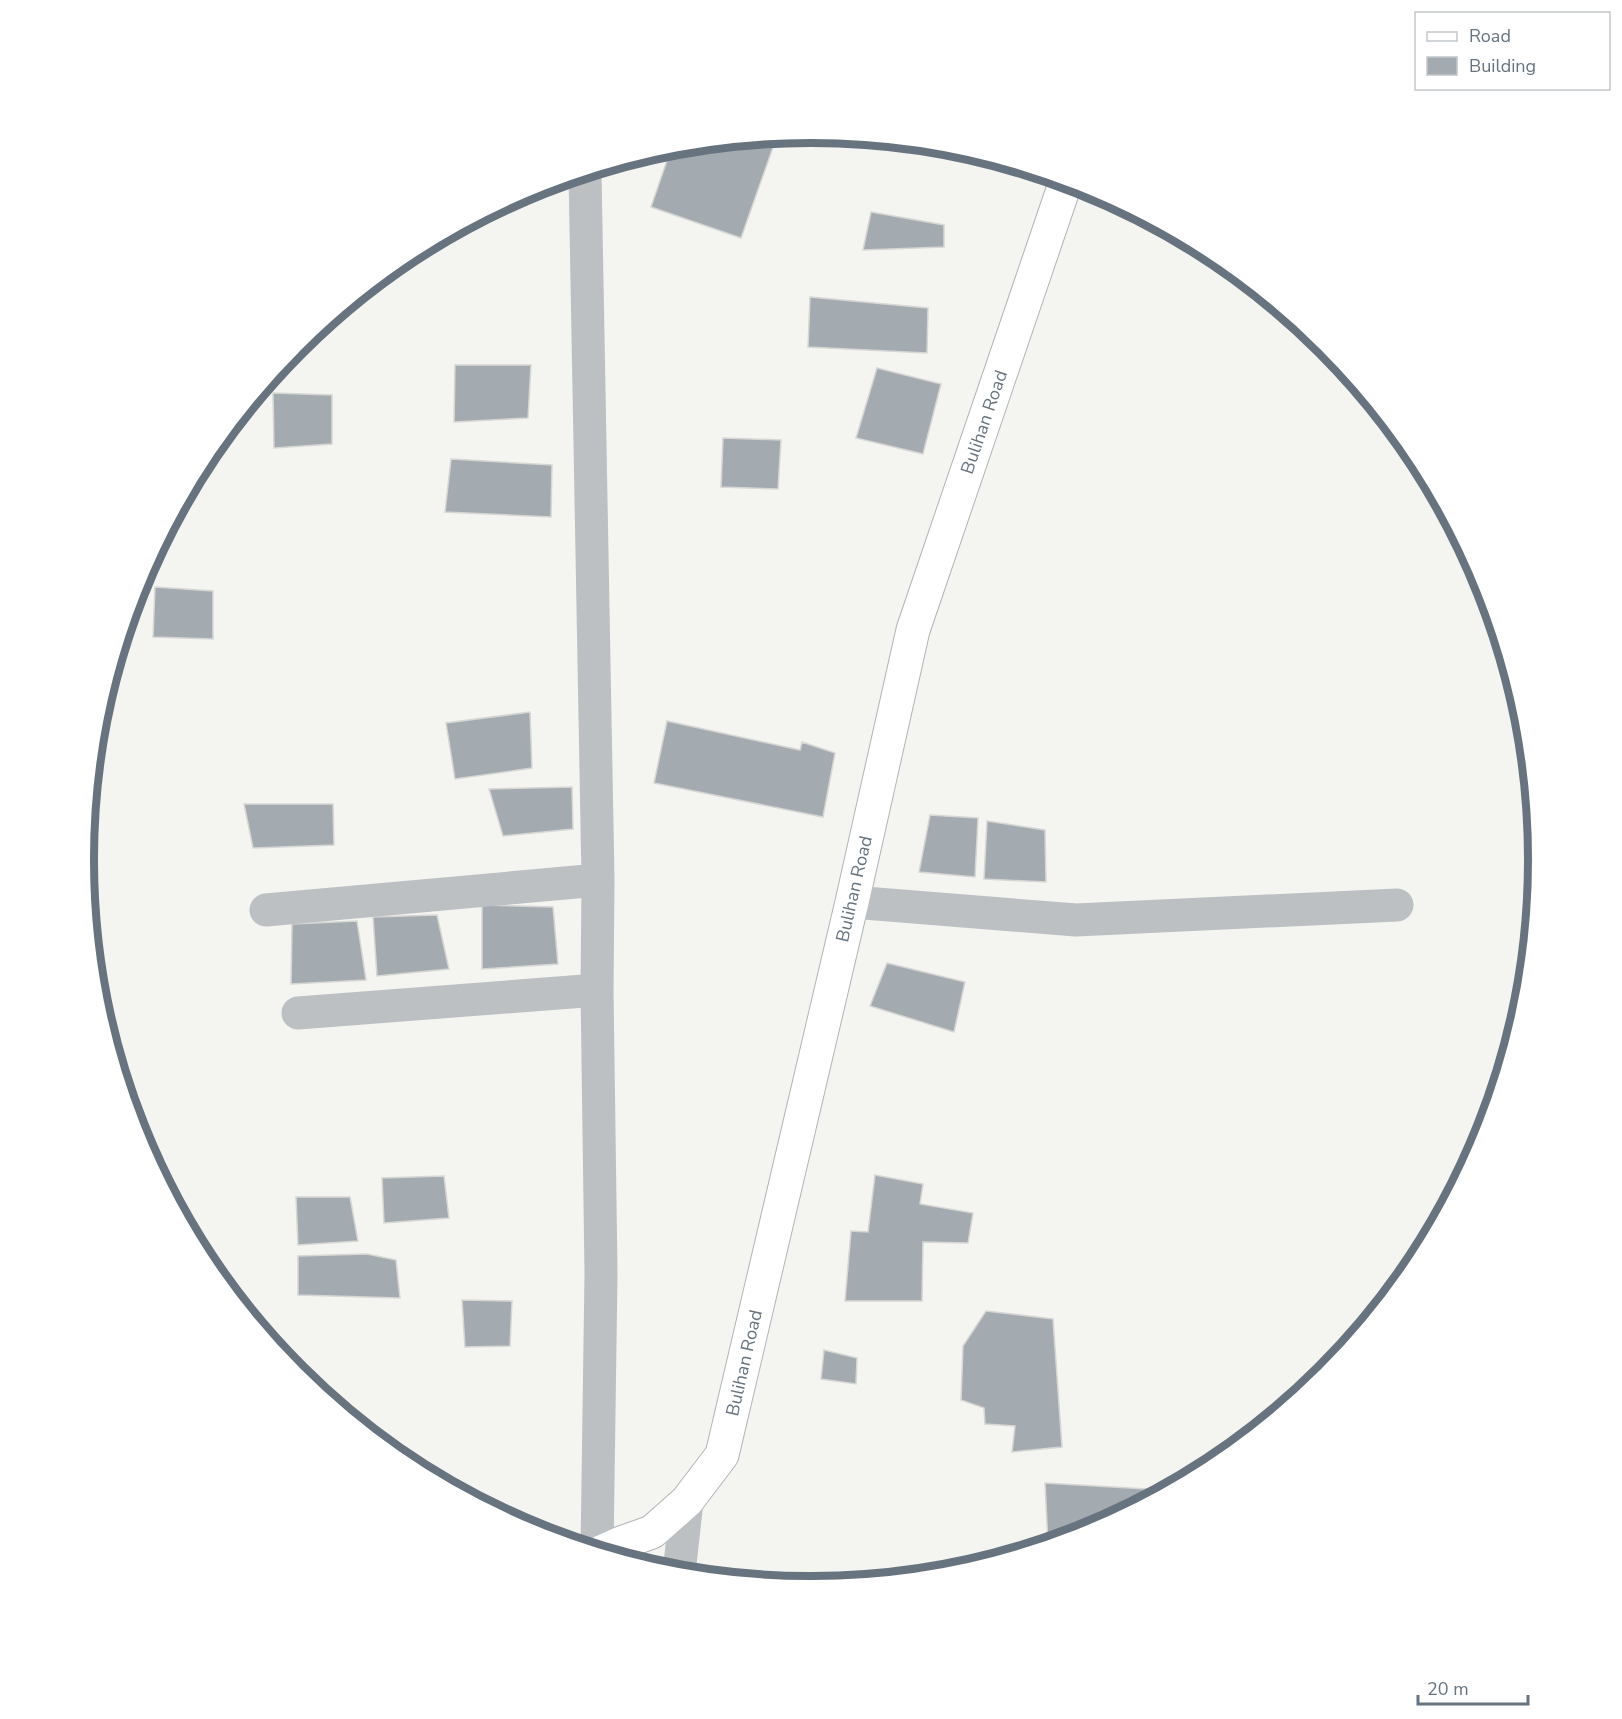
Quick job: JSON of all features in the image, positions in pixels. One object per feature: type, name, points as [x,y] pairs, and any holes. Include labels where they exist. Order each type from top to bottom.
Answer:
[{"type":"main road","name":"Bulihan Road","points":[[609,1547],[652,1532],[687,1501],[722,1455],[852,902],[913,630],[1063,190]]},
{"type":"street","points":[[585,180],[598,880],[597,990],[606,1546]]},
{"type":"street","points":[[266,910],[598,880]]},
{"type":"street","points":[[852,902],[1076,921],[1397,905]]},
{"type":"street","points":[[298,1013],[597,990]]},
{"type":"street","points":[[680,1564],[687,1501]]},
{"type":"building","points":[[774,145],[741,238],[651,207],[668,158],[717,149]]},
{"type":"building","points":[[871,212],[944,225],[944,247],[863,250]]},
{"type":"building","points":[[810,297],[928,308],[927,353],[808,347]]},
{"type":"building","points":[[455,365],[531,365],[528,418],[454,422]]},
{"type":"building","points":[[877,368],[941,384],[923,454],[856,438]]},
{"type":"building","points":[[273,393],[332,395],[332,444],[274,448]]},
{"type":"building","points":[[723,438],[781,440],[778,489],[721,487]]},
{"type":"building","points":[[451,459],[552,465],[551,517],[445,512]]},
{"type":"building","points":[[155,587],[213,591],[213,639],[153,637]]},
{"type":"building","points":[[530,712],[532,768],[455,779],[446,723]]},
{"type":"building","points":[[667,721],[800,750],[802,742],[835,753],[823,817],[654,783]]},
{"type":"building","points":[[572,787],[573,829],[503,836],[489,789]]},
{"type":"building","points":[[244,804],[333,804],[334,845],[253,848]]},
{"type":"building","points":[[930,815],[978,818],[975,877],[919,872]]},
{"type":"building","points":[[987,821],[1045,830],[1046,882],[984,879]]},
{"type":"building","points":[[482,905],[553,907],[558,964],[482,969]]},
{"type":"building","points":[[437,915],[449,969],[377,976],[373,917]]},
{"type":"building","points":[[357,921],[366,980],[291,984],[292,924]]},
{"type":"building","points":[[887,963],[965,982],[954,1032],[870,1006]]},
{"type":"building","points":[[875,1175],[923,1184],[920,1204],[973,1213],[968,1243],[923,1242],[922,1301],[845,1301],[851,1231],[868,1232]]},
{"type":"building","points":[[444,1176],[449,1218],[384,1223],[382,1178]]},
{"type":"building","points":[[296,1197],[350,1197],[358,1241],[298,1245]]},
{"type":"building","points":[[367,1254],[396,1260],[400,1298],[298,1295],[298,1256]]},
{"type":"building","points":[[462,1300],[512,1301],[510,1346],[465,1347]]},
{"type":"building","points":[[986,1311],[1053,1319],[1062,1447],[1012,1452],[1015,1426],[985,1424],[984,1408],[961,1400],[963,1346]]},
{"type":"building","points":[[824,1350],[857,1358],[856,1384],[821,1379]]},
{"type":"building","points":[[1045,1483],[1152,1489],[1128,1502],[1048,1535]]}]
